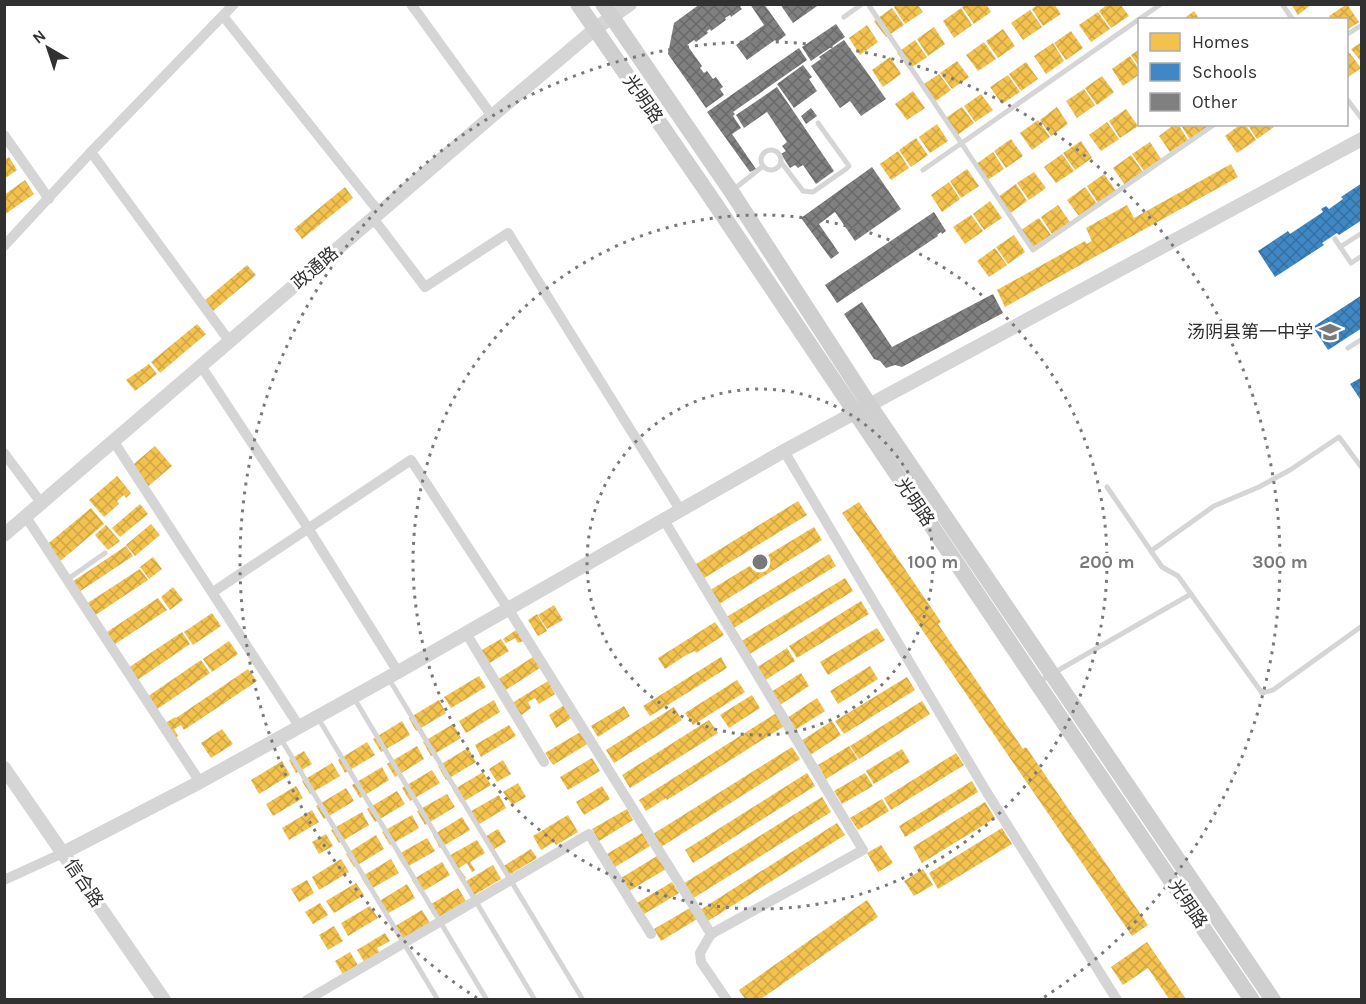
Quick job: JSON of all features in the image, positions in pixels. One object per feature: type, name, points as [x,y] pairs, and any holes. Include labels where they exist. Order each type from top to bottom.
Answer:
[{"type":"main road","name":"光明路","points":[[578,4],[723,215],[1052,673],[1273,999]]},
{"type":"main road","name":"光明路","points":[[607,11],[731,191],[863,410],[1037,683],[1252,999]]},
{"type":"street","points":[[4,246],[234,4]]},
{"type":"street","points":[[411,4],[492,116]]},
{"type":"street","name":"政通路","points":[[4,535],[595,29],[607,11],[630,4]]},
{"type":"street","points":[[223,16],[376,215],[425,287],[508,233],[681,511]]},
{"type":"street","points":[[4,135],[49,199]]},
{"type":"street","points":[[4,880],[63,853],[200,782],[509,610],[784,451],[1362,139]]},
{"type":"street","points":[[91,152],[230,342]]},
{"type":"street","points":[[201,366],[308,528],[393,675]]},
{"type":"street","points":[[114,442],[299,726]]},
{"type":"street","points":[[784,451],[986,791],[1117,999]]},
{"type":"street","points":[[4,453],[42,504]]},
{"type":"street","points":[[213,592],[411,460],[509,610],[711,934]]},
{"type":"street","points":[[26,517],[200,782]]},
{"type":"street","points":[[664,520],[863,850],[711,934],[700,953],[701,962],[727,999]]},
{"type":"street","points":[[466,633],[544,762]]},
{"type":"street","name":"信合路","points":[[4,768],[164,999]]},
{"type":"street","points":[[307,999],[589,834],[651,934]]},
{"type":"lane","points":[[844,17],[862,4]]},
{"type":"lane","points":[[868,4],[1033,250],[1212,126]]},
{"type":"lane","points":[[1141,18],[1161,4]]},
{"type":"lane","points":[[1282,4],[1292,18]]},
{"type":"lane","points":[[923,170],[1138,20]]},
{"type":"lane","points":[[1348,34],[1362,25]]},
{"type":"lane","points":[[1348,99],[1362,119]]},
{"type":"lane","points":[[763,166],[761,156],[770,150],[779,154],[781,162],[803,191],[810,192],[846,169],[849,166],[818,123]]},
{"type":"lane","points":[[763,166],[772,170],[781,162]]},
{"type":"lane","points":[[731,191],[763,166]]},
{"type":"lane","points":[[1340,247],[1362,233]]},
{"type":"lane","points":[[1335,240],[1351,263],[1362,256]]},
{"type":"lane","points":[[1348,348],[1362,339]]},
{"type":"lane","points":[[1150,551],[1214,506],[1259,488],[1339,437],[1362,468]]},
{"type":"lane","points":[[1107,487],[1162,567],[1178,576],[1262,693],[1273,690],[1362,626]]},
{"type":"lane","points":[[68,579],[105,553]]},
{"type":"lane","points":[[1037,683],[1191,594]]},
{"type":"lane","points":[[393,675],[511,880],[583,999]]},
{"type":"lane","points":[[353,697],[535,999]]},
{"type":"lane","points":[[317,717],[488,999]]},
{"type":"lane","points":[[280,737],[438,999]]},
{"type":"building: Homes","points":[[897,4],[917,4],[923,12],[905,24],[894,7]]},
{"type":"building: Homes","points":[[966,4],[986,4],[991,12],[974,24],[962,7]]},
{"type":"building: Homes","points":[[1038,4],[1054,4],[1061,14],[1043,26],[1032,9]]},
{"type":"building: Homes","points":[[1108,4],[1120,4],[1129,16],[1111,28],[1099,11]]},
{"type":"building: Homes","points":[[1291,4],[1312,4],[1298,15]]},
{"type":"building: Homes","points":[[1347,4],[1359,22],[1348,29],[1348,18],[1330,18],[1329,16]]},
{"type":"building: Homes","points":[[892,8],[904,25],[886,37],[874,21]]},
{"type":"building: Homes","points":[[961,8],[972,25],[954,38],[943,21]]},
{"type":"building: Homes","points":[[1030,10],[1042,27],[1023,40],[1011,23]]},
{"type":"building: Homes","points":[[1194,11],[1199,18],[1185,18]]},
{"type":"building: Homes","points":[[1098,12],[1110,29],[1091,42],[1079,25]]},
{"type":"building: Homes","points":[[867,25],[878,42],[860,55],[849,38]]},
{"type":"building: Homes","points":[[934,27],[945,44],[928,56],[917,39]]},
{"type":"building: Homes","points":[[1003,29],[1015,46],[998,58],[986,41]]},
{"type":"building: Homes","points":[[1071,31],[1083,48],[1066,60],[1054,43]]},
{"type":"building: Homes","points":[[915,40],[927,57],[909,69],[897,53]]},
{"type":"building: Homes","points":[[984,42],[996,59],[978,71],[966,55]]},
{"type":"building: Homes","points":[[1362,42],[1362,63],[1351,49]]},
{"type":"building: Homes","points":[[1053,43],[1064,61],[1046,74],[1034,56]]},
{"type":"building: Homes","points":[[1138,50],[1138,65],[1131,55]]},
{"type":"building: Homes","points":[[1348,51],[1361,68],[1348,77]]},
{"type":"building: Homes","points":[[1130,56],[1138,68],[1138,75],[1123,86],[1112,69]]},
{"type":"building: Homes","points":[[890,57],[901,74],[883,87],[872,70]]},
{"type":"building: Homes","points":[[957,61],[969,77],[952,89],[940,73]]},
{"type":"building: Homes","points":[[1026,62],[1038,79],[1021,91],[1009,74]]},
{"type":"building: Homes","points":[[939,74],[951,90],[933,103],[921,86]]},
{"type":"building: Homes","points":[[1008,75],[1020,92],[1002,104],[990,87]]},
{"type":"building: Homes","points":[[1102,76],[1114,92],[1097,105],[1085,88]]},
{"type":"building: Homes","points":[[1084,89],[1095,105],[1077,118],[1066,101]]},
{"type":"building: Homes","points":[[913,91],[925,108],[907,120],[895,104]]},
{"type":"building: Homes","points":[[981,94],[993,110],[975,122],[964,106]]},
{"type":"building: Homes","points":[[962,107],[974,123],[956,136],[944,119]]},
{"type":"building: Homes","points":[[1057,107],[1068,124],[1051,136],[1040,120]]},
{"type":"building: Homes","points":[[1126,109],[1138,126],[1120,138],[1109,121]]},
{"type":"building: Homes","points":[[1038,120],[1050,137],[1032,150],[1020,133]]},
{"type":"building: Homes","points":[[1107,122],[1119,139],[1101,151],[1089,135]]},
{"type":"building: Homes","points":[[937,124],[948,141],[930,153],[919,137]]},
{"type":"building: Homes","points":[[1172,126],[1179,126],[1188,140],[1170,152],[1159,136]]},
{"type":"building: Homes","points":[[1181,126],[1206,126],[1207,127],[1190,139]]},
{"type":"building: Homes","points":[[1238,126],[1246,126],[1256,140],[1237,153],[1225,136]]},
{"type":"building: Homes","points":[[1248,126],[1274,126],[1274,127],[1257,139]]},
{"type":"building: Homes","points":[[916,138],[928,155],[911,167],[899,150]]},
{"type":"building: Homes","points":[[1011,139],[1023,156],[1006,168],[994,151]]},
{"type":"building: Homes","points":[[1081,141],[1092,158],[1075,170],[1063,153]]},
{"type":"building: Homes","points":[[1150,142],[1161,159],[1144,171],[1132,154]]},
{"type":"building: Homes","points":[[898,151],[909,168],[891,180],[880,164]]},
{"type":"building: Homes","points":[[993,152],[1004,169],[986,181],[975,165]]},
{"type":"building: Homes","points":[[1062,154],[1074,171],[1056,183],[1044,167]]},
{"type":"building: Homes","points":[[1131,155],[1143,172],[1125,185],[1113,168]]},
{"type":"building: Homes","points":[[9,157],[17,170],[4,179],[4,160]]},
{"type":"building: Homes","points":[[1231,164],[1238,177],[1005,307],[997,290],[1085,241],[1087,244],[1092,241],[1086,228],[1127,205],[1134,218]]},
{"type":"building: Homes","points":[[967,169],[979,186],[961,198],[950,181]]},
{"type":"building: Homes","points":[[1034,172],[1046,188],[1029,200],[1017,183]]},
{"type":"building: Homes","points":[[1104,174],[1116,191],[1098,203],[1087,186]]},
{"type":"building: Homes","points":[[25,180],[34,194],[4,215],[4,195]]},
{"type":"building: Homes","points":[[949,182],[960,199],[942,212],[931,195]]},
{"type":"building: Homes","points":[[1016,184],[1027,201],[1009,214],[998,197]]},
{"type":"building: Homes","points":[[345,187],[353,198],[302,239],[294,229]]},
{"type":"building: Homes","points":[[1085,187],[1097,204],[1079,216],[1067,200]]},
{"type":"building: Homes","points":[[990,201],[1002,218],[984,230],[973,214]]},
{"type":"building: Homes","points":[[1058,205],[1070,222],[1052,234],[1041,217]]},
{"type":"building: Homes","points":[[971,215],[983,231],[965,244],[953,227]]},
{"type":"building: Homes","points":[[1039,218],[1051,235],[1033,247],[1021,230]]},
{"type":"building: Homes","points":[[1014,235],[1025,252],[1008,264],[996,247]]},
{"type":"building: Homes","points":[[995,248],[1007,265],[989,277],[977,261]]},
{"type":"building: Homes","points":[[247,265],[256,275],[213,311],[204,301]]},
{"type":"building: Homes","points":[[197,324],[206,334],[160,373],[151,362]]},
{"type":"building: Homes","points":[[149,364],[157,374],[135,391],[126,380]]},
{"type":"building: Homes","points":[[155,446],[172,466],[146,488],[129,468]]},
{"type":"building: Homes","points":[[117,476],[131,493],[126,498],[124,495],[117,501],[119,504],[104,517],[89,500]]},
{"type":"building: Homes","points":[[798,501],[807,515],[701,580],[693,566]]},
{"type":"building: Homes","points":[[859,502],[941,622],[938,624],[1023,749],[1026,747],[1148,925],[1132,936],[842,513]]},
{"type":"building: Homes","points":[[140,504],[148,514],[120,537],[112,528]]},
{"type":"building: Homes","points":[[91,508],[104,524],[58,563],[44,547]]},
{"type":"building: Homes","points":[[151,524],[160,535],[135,556],[126,545]]},
{"type":"building: Homes","points":[[106,525],[120,541],[108,550],[95,535]]},
{"type":"building: Homes","points":[[814,527],[822,540],[716,606],[707,592]]},
{"type":"building: Homes","points":[[126,546],[133,556],[76,594],[69,584]]},
{"type":"building: Homes","points":[[829,554],[836,566],[732,629],[725,618]]},
{"type":"building: Homes","points":[[153,557],[162,569],[149,579],[140,567]]},
{"type":"building: Homes","points":[[140,569],[148,580],[91,618],[83,606]]},
{"type":"building: Homes","points":[[845,578],[853,591],[748,655],[740,642]]},
{"type":"building: Homes","points":[[173,587],[183,600],[170,610],[161,597]]},
{"type":"building: Homes","points":[[158,598],[167,610],[109,648],[101,636]]},
{"type":"building: Homes","points":[[861,601],[869,614],[797,658],[789,646]]},
{"type":"building: Homes","points":[[554,605],[563,620],[547,629],[538,615]]},
{"type":"building: Homes","points":[[212,613],[221,626],[193,645],[184,632]]},
{"type":"building: Homes","points":[[537,614],[547,631],[538,636],[528,620]]},
{"type":"building: Homes","points":[[715,622],[724,635],[665,669],[658,658]]},
{"type":"building: Homes","points":[[877,628],[885,640],[828,675],[820,662]]},
{"type":"building: Homes","points":[[516,630],[523,641],[518,643],[515,638],[506,643],[503,639]]},
{"type":"building: Homes","points":[[182,632],[190,644],[133,683],[125,670]]},
{"type":"building: Homes","points":[[501,639],[509,651],[488,664],[480,651]]},
{"type":"building: Homes","points":[[229,641],[238,654],[212,672],[203,659]]},
{"type":"building: Homes","points":[[787,648],[795,661],[764,681],[756,668]]},
{"type":"building: Homes","points":[[533,657],[540,668],[504,691],[497,680]]},
{"type":"building: Homes","points":[[721,657],[727,668],[650,716],[643,706]]},
{"type":"building: Homes","points":[[201,660],[210,673],[153,712],[144,699]]},
{"type":"building: Homes","points":[[870,666],[878,679],[838,704],[830,691]]},
{"type":"building: Homes","points":[[248,669],[257,681],[184,730],[181,725],[174,729],[178,736],[171,741],[161,726]]},
{"type":"building: Homes","points":[[801,673],[809,686],[780,705],[771,692]]},
{"type":"building: Homes","points":[[479,676],[486,687],[451,708],[444,697]]},
{"type":"building: Homes","points":[[907,677],[915,690],[844,734],[835,721]]},
{"type":"building: Homes","points":[[737,680],[745,692],[693,725],[685,713]]},
{"type":"building: Homes","points":[[548,681],[555,694],[539,704],[535,698],[528,702],[531,708],[520,716],[512,703]]},
{"type":"building: Homes","points":[[752,695],[760,708],[729,728],[720,715]]},
{"type":"building: Homes","points":[[817,698],[825,711],[795,730],[787,718]]},
{"type":"building: Homes","points":[[439,700],[446,713],[416,731],[409,718]]},
{"type":"building: Homes","points":[[494,700],[500,712],[466,733],[459,721]]},
{"type":"building: Homes","points":[[922,701],[930,714],[859,759],[850,746]]},
{"type":"building: Homes","points":[[566,704],[573,717],[556,728],[549,715]]},
{"type":"building: Homes","points":[[624,706],[630,716],[598,737],[591,726]]},
{"type":"building: Homes","points":[[674,707],[682,720],[614,763],[606,750]]},
{"type":"building: Homes","points":[[778,712],[786,725],[646,811],[639,800]]},
{"type":"building: Homes","points":[[709,720],[718,733],[630,788],[622,775]]},
{"type":"building: Homes","points":[[402,721],[410,735],[381,752],[373,739]]},
{"type":"building: Homes","points":[[832,721],[841,735],[810,755],[801,741]]},
{"type":"building: Homes","points":[[453,724],[461,738],[431,756],[423,742]]},
{"type":"building: Homes","points":[[509,725],[516,736],[481,757],[475,745]]},
{"type":"building: Homes","points":[[222,729],[233,744],[211,758],[201,743]]},
{"type":"building: Homes","points":[[582,731],[589,743],[553,765],[545,753]]},
{"type":"building: Homes","points":[[367,742],[375,755],[345,773],[338,760]]},
{"type":"building: Homes","points":[[417,746],[424,759],[395,777],[387,764]]},
{"type":"building: Homes","points":[[849,746],[858,759],[826,779],[818,765]]},
{"type":"building: Homes","points":[[792,747],[800,759],[661,847],[653,834]]},
{"type":"building: Homes","points":[[468,748],[476,762],[446,780],[438,766]]},
{"type":"building: Homes","points":[[902,749],[910,762],[874,784],[866,771]]},
{"type":"building: Homes","points":[[304,751],[312,764],[296,773],[289,760]]},
{"type":"building: Homes","points":[[956,753],[964,765],[891,810],[884,798]]},
{"type":"building: Homes","points":[[592,758],[600,771],[568,790],[560,777]]},
{"type":"building: Homes","points":[[503,760],[511,774],[497,782],[489,769]]},
{"type":"building: Homes","points":[[282,761],[290,775],[259,794],[251,780]]},
{"type":"building: Homes","points":[[332,763],[340,776],[310,794],[302,781]]},
{"type":"building: Homes","points":[[382,767],[389,780],[360,798],[352,785]]},
{"type":"building: Homes","points":[[432,770],[440,783],[410,801],[402,788]]},
{"type":"building: Homes","points":[[483,772],[491,785],[461,803],[453,790]]},
{"type":"building: Homes","points":[[807,773],[815,786],[693,863],[685,850]]},
{"type":"building: Homes","points":[[865,773],[873,786],[842,804],[834,791]]},
{"type":"building: Homes","points":[[972,781],[978,792],[905,837],[899,826]]},
{"type":"building: Homes","points":[[518,783],[526,797],[512,805],[503,792]]},
{"type":"building: Homes","points":[[296,786],[303,798],[273,816],[266,804]]},
{"type":"building: Homes","points":[[602,786],[610,799],[584,815],[576,802]]},
{"type":"building: Homes","points":[[346,788],[354,801],[324,819],[316,806]]},
{"type":"building: Homes","points":[[397,791],[405,804],[375,822],[367,809]]},
{"type":"building: Homes","points":[[447,794],[455,807],[425,825],[417,811]]},
{"type":"building: Homes","points":[[499,795],[506,808],[476,826],[468,813]]},
{"type":"building: Homes","points":[[822,797],[831,812],[692,899],[683,884]]},
{"type":"building: Homes","points":[[882,799],[889,811],[858,830],[850,818]]},
{"type":"building: Homes","points":[[985,802],[995,818],[922,863],[913,847]]},
{"type":"building: Homes","points":[[627,809],[633,820],[599,841],[592,829]]},
{"type":"building: Homes","points":[[312,810],[319,822],[289,840],[282,828]]},
{"type":"building: Homes","points":[[362,812],[369,825],[339,843],[331,830]]},
{"type":"building: Homes","points":[[412,815],[419,828],[390,845],[382,832]]},
{"type":"building: Homes","points":[[568,815],[578,832],[556,845],[554,842],[541,850],[533,836]]},
{"type":"building: Homes","points":[[462,817],[470,830],[440,848],[433,835]]},
{"type":"building: Homes","points":[[837,823],[845,835],[708,921],[700,910]]},
{"type":"building: Homes","points":[[1002,828],[1012,844],[938,889],[929,873]]},
{"type":"building: Homes","points":[[498,829],[506,842],[491,851],[483,838]]},
{"type":"building: Homes","points":[[642,833],[650,846],[615,867],[607,854]]},
{"type":"building: Homes","points":[[326,834],[333,846],[319,854],[312,842]]},
{"type":"building: Homes","points":[[376,835],[384,849],[354,867],[346,854]]},
{"type":"building: Homes","points":[[427,838],[435,851],[405,868],[397,855]]},
{"type":"building: Homes","points":[[477,840],[485,853],[470,862],[475,870],[472,872],[467,863],[459,868],[466,878],[461,881],[447,857]]},
{"type":"building: Homes","points":[[881,845],[893,863],[878,872],[867,853]]},
{"type":"building: Homes","points":[[531,849],[537,858],[507,876],[502,867]]},
{"type":"building: Homes","points":[[657,856],[666,869],[629,891],[621,878]]},
{"type":"building: Homes","points":[[341,859],[349,872],[319,890],[312,877]]},
{"type":"building: Homes","points":[[391,859],[399,873],[369,890],[361,877]]},
{"type":"building: Homes","points":[[442,862],[450,875],[420,893],[412,880]]},
{"type":"building: Homes","points":[[493,865],[501,879],[471,897],[463,883]]},
{"type":"building: Homes","points":[[923,869],[933,885],[914,896],[904,881]]},
{"type":"building: Homes","points":[[307,880],[314,893],[299,902],[291,889]]},
{"type":"building: Homes","points":[[672,882],[679,893],[644,914],[637,903]]},
{"type":"building: Homes","points":[[356,883],[364,895],[334,913],[326,901]]},
{"type":"building: Homes","points":[[407,884],[415,898],[385,915],[378,902]]},
{"type":"building: Homes","points":[[458,888],[466,901],[436,919],[428,906]]},
{"type":"building: Homes","points":[[867,900],[878,917],[761,999],[745,999],[739,990]]},
{"type":"building: Homes","points":[[320,903],[328,915],[313,924],[305,912]]},
{"type":"building: Homes","points":[[370,906],[378,918],[348,936],[341,923]]},
{"type":"building: Homes","points":[[690,908],[697,919],[661,941],[654,929]]},
{"type":"building: Homes","points":[[422,910],[430,923],[400,941],[392,928]]},
{"type":"building: Homes","points":[[334,926],[343,941],[328,950],[319,935]]},
{"type":"building: Homes","points":[[385,933],[390,941],[377,948],[380,954],[365,963],[357,950]]},
{"type":"building: Homes","points":[[1147,942],[1186,999],[1169,999],[1148,968],[1123,985],[1111,967]]},
{"type":"building: Homes","points":[[350,952],[359,967],[344,976],[335,961]]},
{"type":"building: Schools","points":[[1362,183],[1362,220],[1339,235],[1337,233],[1322,243],[1324,245],[1275,277],[1258,251],[1288,231],[1290,234],[1323,212],[1321,209],[1326,206],[1329,209],[1343,199],[1341,197]]},
{"type":"building: Schools","points":[[1362,295],[1362,328],[1328,350],[1313,327]]},
{"type":"building: Schools","points":[[1362,377],[1362,402],[1350,384]]},
{"type":"building: Other","points":[[700,4],[744,4],[740,7],[742,9],[731,17],[730,15],[725,18],[726,20],[711,31],[710,29],[707,31],[708,33],[696,42],[694,40],[687,45],[702,66],[700,68],[704,73],[707,71],[713,79],[716,77],[723,87],[720,89],[724,95],[706,108],[668,54],[674,23]]},
{"type":"building: Other","points":[[750,4],[764,4],[786,35],[747,60],[736,45],[764,25]]},
{"type":"building: Other","points":[[780,4],[820,4],[793,23]]},
{"type":"building: Other","points":[[836,24],[845,37],[811,61],[802,47]]},
{"type":"building: Other","points":[[844,40],[886,99],[861,116],[850,101],[840,108],[811,66],[821,59],[819,57]]},
{"type":"building: Other","points":[[799,48],[807,60],[733,112],[741,128],[732,134],[756,169],[750,172],[707,112]]},
{"type":"building: Other","points":[[803,65],[812,77],[809,79],[817,91],[794,108],[777,84]]},
{"type":"building: Other","points":[[777,87],[834,171],[816,184],[803,165],[790,168],[781,154],[786,151],[782,146],[787,142],[767,112],[744,128],[736,115]]},
{"type":"building: Other","points":[[811,108],[817,116],[806,124],[801,116]]},
{"type":"building: Other","points":[[872,167],[901,209],[855,241],[835,212],[819,224],[839,253],[831,259],[801,218]]},
{"type":"building: Other","points":[[934,212],[946,231],[942,234],[941,232],[837,303],[825,285]]},
{"type":"building: Other","points":[[993,294],[1003,313],[902,367],[895,365],[886,368],[880,361],[874,359],[844,314],[862,302],[892,347]]},
{"type":"place","name":"汤阴县第一中学","points":[[1330,332]]}]
